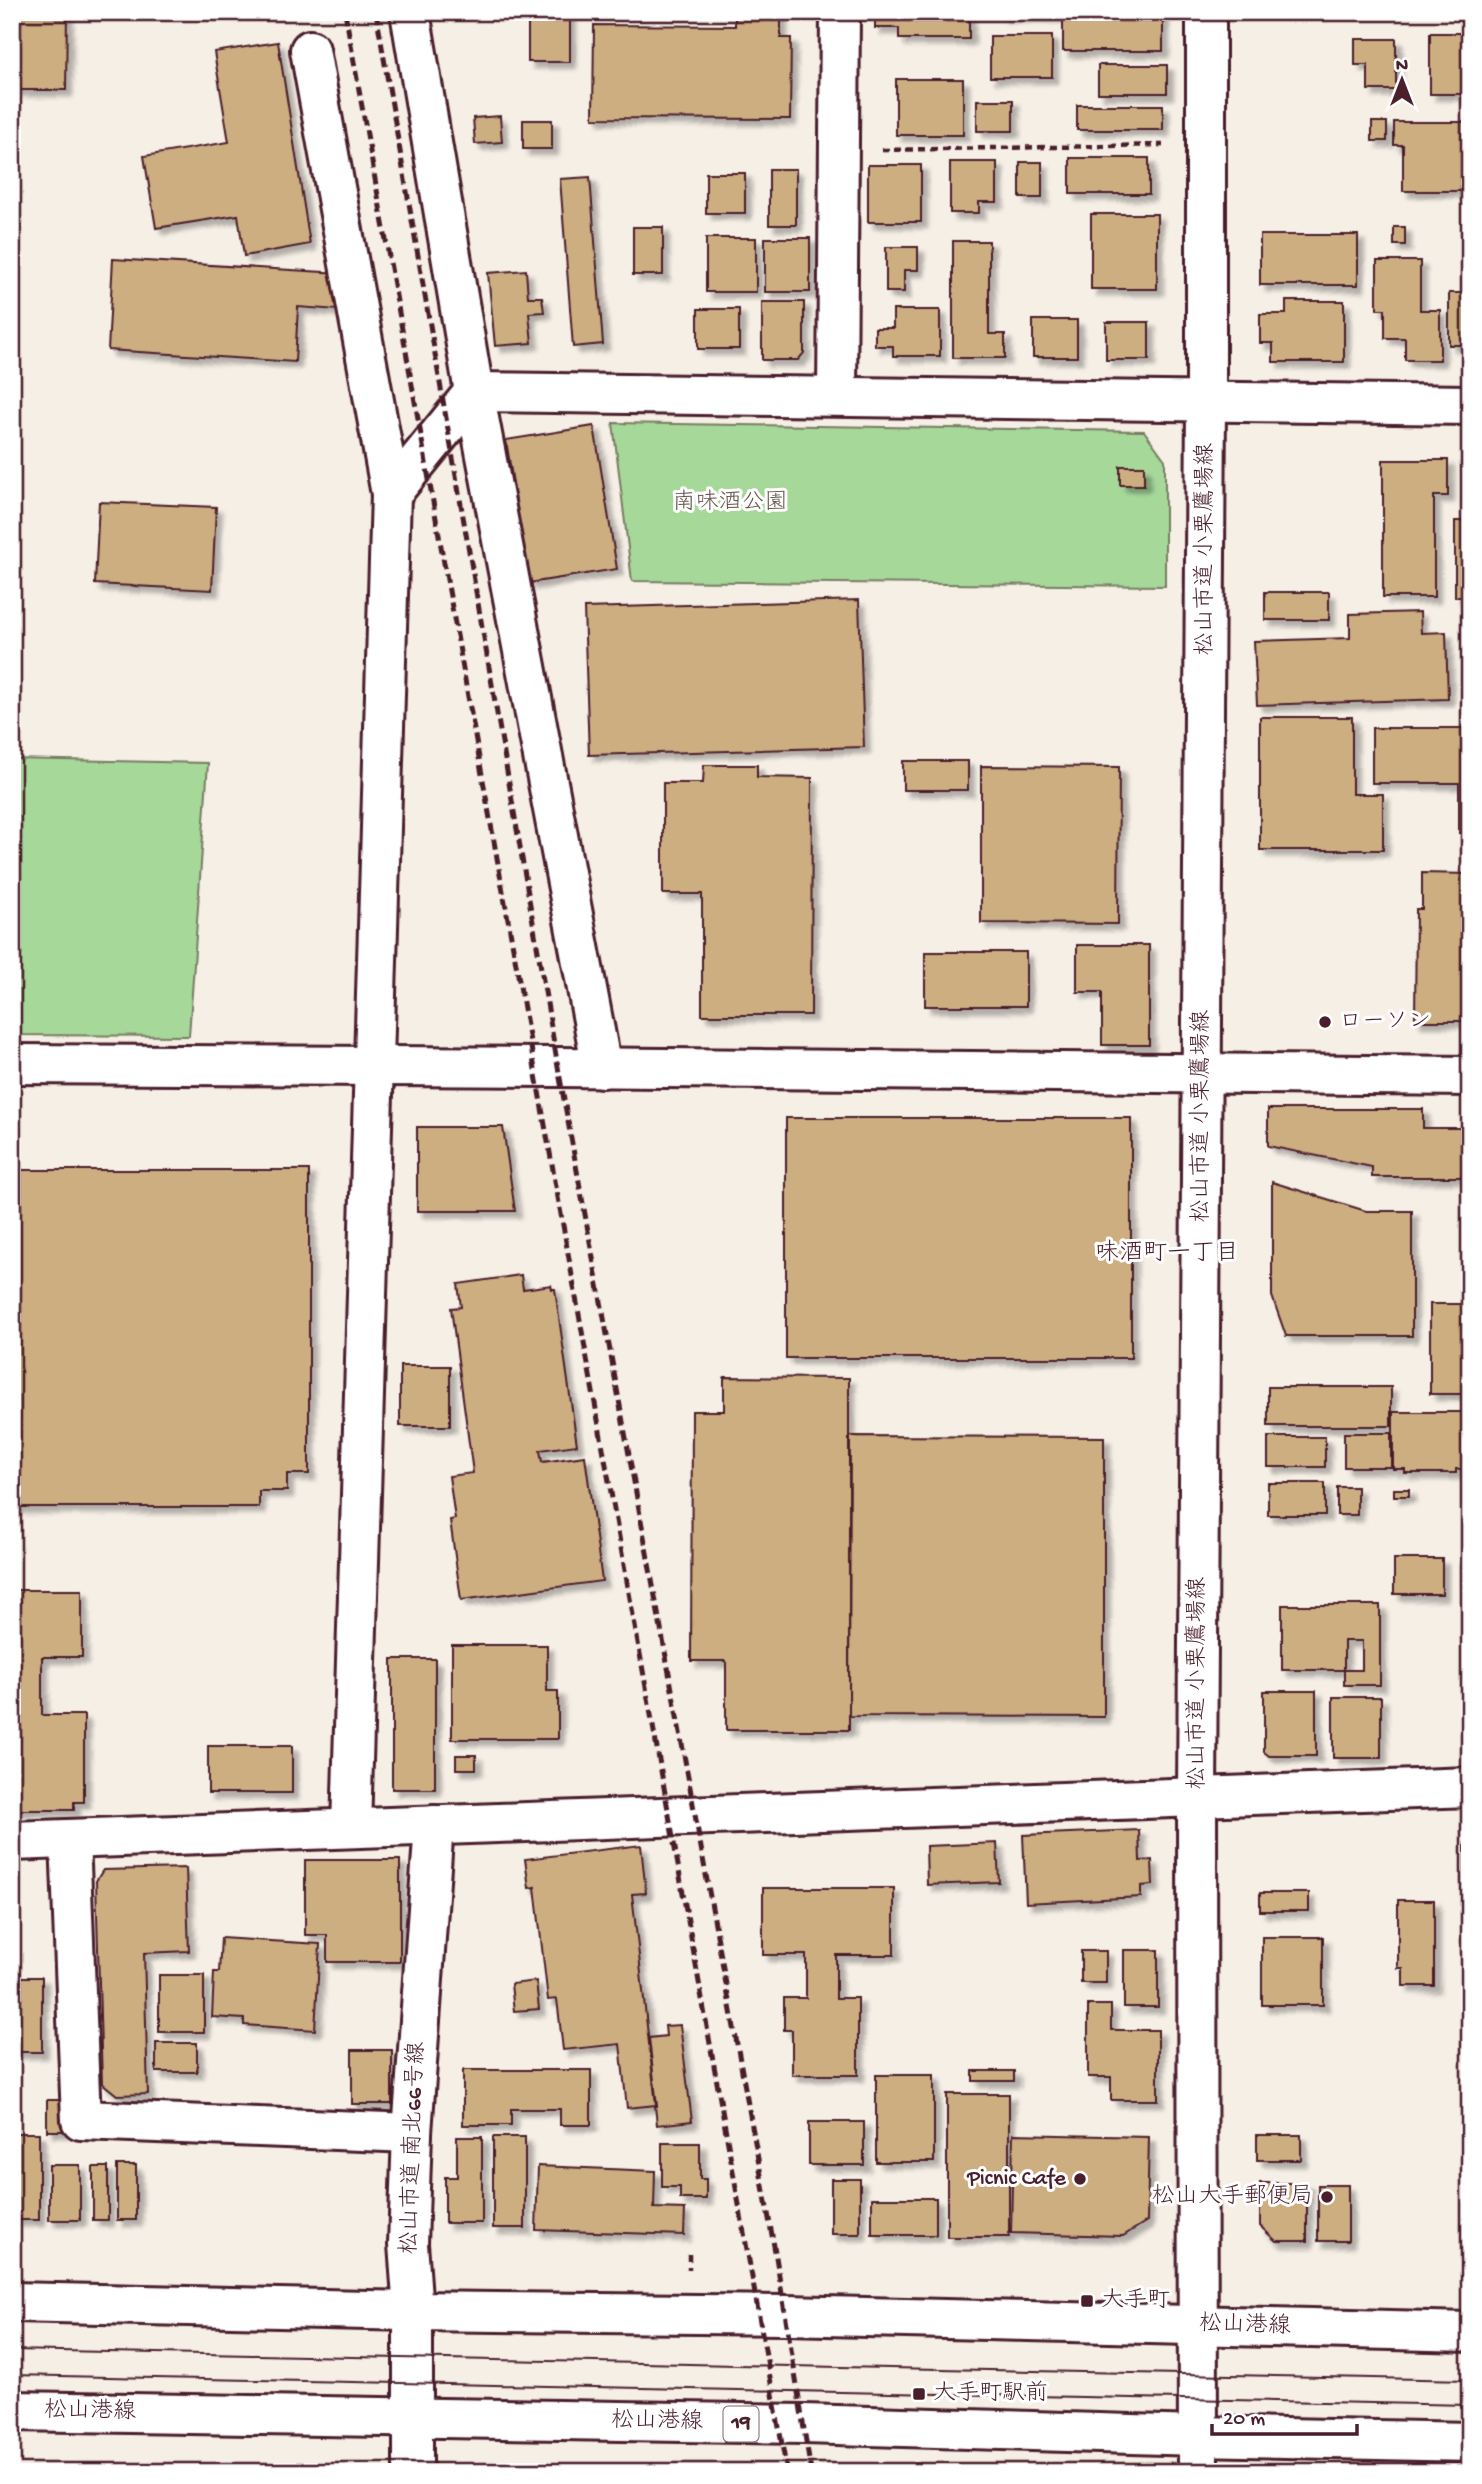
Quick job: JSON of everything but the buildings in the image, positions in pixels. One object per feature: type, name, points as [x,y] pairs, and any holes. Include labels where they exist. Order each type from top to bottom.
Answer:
[{"type":"street","points":[[410,12],[474,392],[602,1068]]},
{"type":"street","points":[[837,396],[840,12]]},
{"type":"street","name":"松山市道 小栗鷹場線","points":[[1198,2454],[1197,1797],[1206,12]]},
{"type":"street","points":[[310,50],[391,494],[351,1828]]},
{"type":"street","points":[[474,392],[1470,405]]},
{"type":"street","points":[[391,494],[474,392]]},
{"type":"street","points":[[12,1065],[1470,1076]]},
{"type":"street","points":[[12,1841],[1470,1787]]},
{"type":"street","name":"松山市道 南北66号線","points":[[412,2472],[413,2312],[408,2244],[412,2133],[434,1825]]},
{"type":"street","points":[[70,1839],[81,2120],[412,2133]]},
{"type":"street","name":"松山港線","points":[[12,2302],[413,2312],[786,2315],[1470,2332]]},
{"type":"street","name":"松山港線","points":[[12,2411],[804,2424],[1198,2454],[1470,2442]]},
{"type":"path","points":[[839,151],[1206,144]]},
{"type":"green space","name":"南味酒公園","points":[[613,423],[1144,431],[1165,460],[1165,586],[632,581]]},
{"type":"green space","points":[[12,759],[208,763],[189,1036],[12,1035]]},
{"type":"tram line","points":[[12,2350],[1470,2380]]},
{"type":"tram line","points":[[12,2375],[1470,2405]]},
{"type":"railway","points":[[345,12],[787,2472]]},
{"type":"railway","points":[[376,12],[558,1067],[776,2257],[811,2472]]},
{"type":"place","name":"ローソン","points":[[1325,1022]]},
{"type":"place","name":"Picnic Cafe","points":[[1080,2179]]},
{"type":"place","name":"松山大手郵便局","points":[[1327,2197]]},
{"type":"place","name":"大手町","points":[[1087,2301]]},
{"type":"place","name":"大手町駅前","points":[[919,2394]]},
{"type":"district","name":"味酒町一丁目","points":[[1167,1254]]}]
